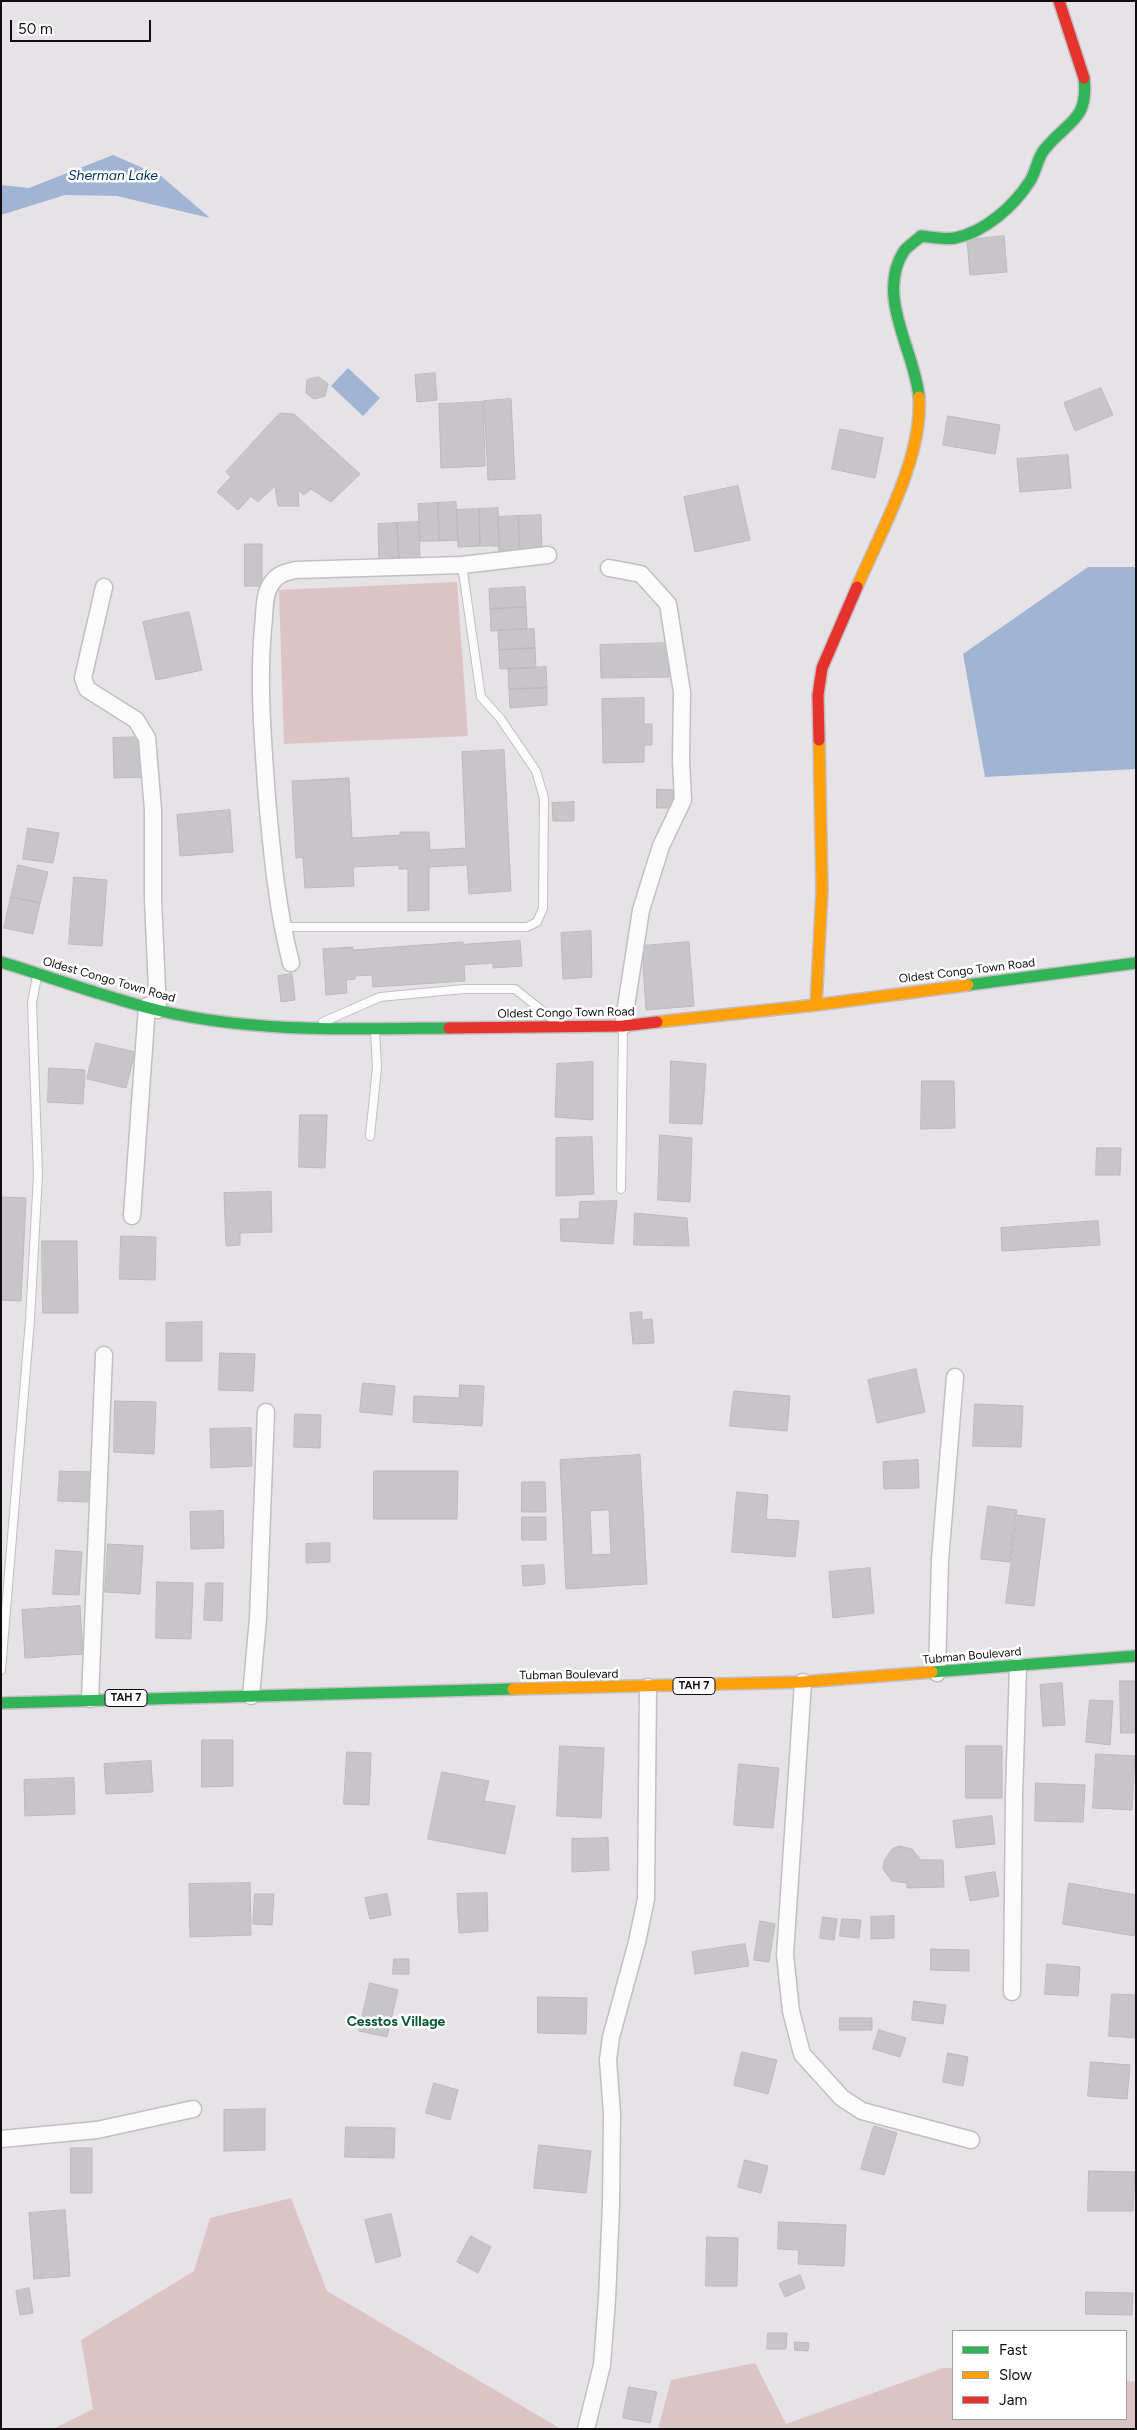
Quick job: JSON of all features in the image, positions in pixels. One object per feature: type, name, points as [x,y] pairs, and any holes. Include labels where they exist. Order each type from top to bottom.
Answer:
[{"type":"main road","points":[[816,1005],[822,890],[818,695],[822,668],[898,491],[914,449],[920,418],[913,367],[896,309],[893,280],[904,251],[921,236],[954,238],[974,232],[1005,211],[1030,181],[1043,151],[1074,120],[1084,105],[1084,79],[1059,1]]},
{"type":"main road","name":"Oldest Congo Town Road","points":[[1,962],[152,1008],[232,1022],[306,1029],[622,1026],[816,1005],[1136,963]]},
{"type":"main road","name":"Tubman Boulevard","points":[[1,1703],[90,1699],[803,1682],[1136,1656]]},
{"type":"street","points":[[291,963],[282,927],[273,868],[264,760],[260,663],[266,594],[272,582],[281,574],[296,570],[462,565],[548,555]]},
{"type":"street","points":[[609,568],[641,574],[668,604],[682,692],[681,761],[683,800],[661,846],[641,910],[622,1026]]},
{"type":"street","points":[[104,587],[83,678],[87,689],[136,720],[147,738],[153,810],[152,1008],[132,1216]]},
{"type":"street","points":[[90,1699],[104,1355]]},
{"type":"street","points":[[937,1673],[940,1560],[955,1376]]},
{"type":"street","points":[[252,1696],[258,1618],[266,1412]]},
{"type":"street","points":[[1012,1992],[1014,1797],[1018,1666]]},
{"type":"street","points":[[803,1682],[785,1955],[791,2011],[802,2054],[842,2098],[862,2111],[971,2140]]},
{"type":"street","points":[[586,2429],[602,2365],[607,2299],[612,2113],[608,2060],[618,2008],[637,1942],[646,1899],[648,1687]]},
{"type":"street","points":[[1,2139],[97,2130],[193,2109]]},
{"type":"lane","points":[[282,927],[527,927],[538,922],[542,915],[544,895],[544,798],[536,771],[500,718],[481,697],[462,565]]},
{"type":"lane","points":[[1,1670],[30,1320],[38,1175],[32,1004],[38,974]]},
{"type":"lane","points":[[306,1029],[380,997],[464,989],[515,989],[562,1028]]},
{"type":"lane","points":[[621,1189],[622,1026]]},
{"type":"lane","points":[[370,1136],[377,1067],[375,1029]]},
{"type":"shaded area","points":[[457,582],[468,736],[284,744],[279,590]]},
{"type":"shaded area","points":[[291,2198],[327,2291],[561,2429],[53,2429],[93,2409],[81,2340],[194,2271],[210,2218]]},
{"type":"shaded area","points":[[755,2363],[786,2424],[943,2368],[952,2368],[952,2420],[1127,2420],[1127,2381],[1136,2382],[1136,2429],[658,2429],[671,2380]]},
{"type":"water","name":"Sherman Lake","points":[[113,155],[161,176],[210,218],[117,196],[65,195],[1,215],[1,185],[29,188]]},
{"type":"water","points":[[348,368],[380,398],[363,416],[331,386]]},
{"type":"water","points":[[1088,567],[1136,567],[1136,769],[985,777],[963,654]]},
{"type":"building","points":[[1004,236],[1007,272],[970,275],[967,240]]},
{"type":"building","points":[[435,373],[437,400],[417,402],[415,375]]},
{"type":"building","points":[[319,377],[328,384],[325,396],[314,399],[306,393],[307,380]]},
{"type":"building","points":[[1101,388],[1113,415],[1075,431],[1064,403]]},
{"type":"building","points":[[511,399],[515,479],[488,480],[484,401]]},
{"type":"building","points":[[483,402],[485,466],[441,468],[439,404]]},
{"type":"building","points":[[280,413],[294,414],[360,474],[331,502],[311,489],[304,495],[298,490],[299,506],[278,506],[275,486],[258,502],[251,496],[238,510],[217,492],[231,477],[226,472]]},
{"type":"building","points":[[948,416],[1000,425],[995,454],[943,445]]},
{"type":"building","points":[[840,429],[883,438],[875,478],[832,469]]},
{"type":"building","points":[[1068,455],[1071,488],[1020,492],[1017,459]]},
{"type":"building","points":[[738,486],[750,540],[695,552],[684,497]]},
{"type":"building","points":[[456,502],[458,540],[439,541],[438,503]]},
{"type":"building","points":[[438,503],[439,541],[420,541],[418,504]]},
{"type":"building","points":[[498,508],[499,546],[480,546],[479,509]]},
{"type":"building","points":[[479,509],[480,546],[458,547],[457,510]]},
{"type":"building","points":[[541,515],[542,551],[520,552],[518,516]]},
{"type":"building","points":[[518,516],[520,552],[499,553],[498,517]]},
{"type":"building","points":[[419,522],[420,559],[399,560],[397,523]]},
{"type":"building","points":[[397,523],[399,560],[379,561],[378,524]]},
{"type":"building","points":[[245,544],[262,544],[262,586],[245,586]]},
{"type":"building","points":[[525,587],[526,607],[490,609],[489,589]]},
{"type":"building","points":[[526,607],[527,629],[491,631],[490,609]]},
{"type":"building","points":[[189,612],[202,670],[156,680],[143,622]]},
{"type":"building","points":[[534,629],[535,648],[499,650],[498,630]]},
{"type":"building","points":[[668,643],[669,677],[601,678],[600,645]]},
{"type":"building","points":[[535,648],[536,668],[500,669],[499,650]]},
{"type":"building","points":[[546,667],[547,688],[509,689],[508,669]]},
{"type":"building","points":[[547,688],[547,705],[510,708],[509,689]]},
{"type":"building","points":[[644,698],[644,724],[652,724],[652,745],[644,745],[644,762],[603,763],[602,699]]},
{"type":"building","points":[[146,737],[148,777],[114,778],[113,738]]},
{"type":"building","points":[[504,750],[511,891],[469,894],[467,865],[429,867],[429,910],[408,911],[408,869],[399,869],[399,865],[353,867],[354,886],[305,888],[303,857],[296,858],[292,781],[349,778],[352,838],[400,835],[400,832],[429,832],[430,850],[466,848],[462,752]]},
{"type":"building","points":[[657,789],[673,790],[673,808],[657,808]]},
{"type":"building","points":[[574,802],[574,821],[553,821],[552,803]]},
{"type":"building","points":[[230,810],[233,852],[180,856],[177,815]]},
{"type":"building","points":[[28,828],[59,833],[53,863],[23,859]]},
{"type":"building","points":[[18,865],[48,872],[40,903],[11,897]]},
{"type":"building","points":[[74,877],[107,880],[102,946],[69,944]]},
{"type":"building","points":[[11,897],[40,903],[33,934],[4,928]]},
{"type":"building","points":[[591,931],[592,977],[563,979],[561,933]]},
{"type":"building","points":[[520,941],[522,966],[493,968],[493,963],[464,965],[465,981],[373,987],[372,975],[355,976],[355,979],[346,980],[347,993],[326,995],[323,949],[353,947],[353,950],[463,942],[463,944]]},
{"type":"building","points":[[689,942],[694,1006],[646,1010],[642,946]]},
{"type":"building","points":[[292,974],[295,1000],[281,1002],[278,976]]},
{"type":"building","points":[[96,1043],[135,1052],[126,1088],[87,1079]]},
{"type":"building","points":[[671,1061],[706,1064],[702,1124],[670,1123]]},
{"type":"building","points":[[593,1062],[593,1120],[555,1117],[557,1064]]},
{"type":"building","points":[[49,1068],[85,1070],[83,1104],[48,1102]]},
{"type":"building","points":[[922,1081],[954,1081],[955,1128],[921,1129]]},
{"type":"building","points":[[300,1115],[327,1115],[325,1168],[299,1167]]},
{"type":"building","points":[[660,1135],[692,1138],[690,1202],[658,1200]]},
{"type":"building","points":[[592,1137],[594,1194],[556,1196],[556,1138]]},
{"type":"building","points":[[1097,1148],[1121,1148],[1120,1175],[1096,1175]]},
{"type":"building","points":[[271,1192],[272,1232],[240,1233],[240,1245],[226,1246],[224,1193]]},
{"type":"building","points":[[1,1197],[26,1198],[21,1301],[1,1300]]},
{"type":"building","points":[[617,1201],[613,1244],[561,1241],[560,1219],[579,1219],[580,1202]]},
{"type":"building","points":[[635,1213],[687,1218],[689,1246],[634,1245]]},
{"type":"building","points":[[1098,1221],[1100,1245],[1002,1251],[1001,1228]]},
{"type":"building","points":[[121,1236],[156,1237],[155,1280],[120,1279]]},
{"type":"building","points":[[42,1241],[77,1241],[78,1313],[43,1313]]},
{"type":"building","points":[[642,1312],[642,1320],[652,1319],[654,1343],[633,1344],[630,1313]]},
{"type":"building","points":[[202,1322],[202,1361],[166,1361],[166,1323]]},
{"type":"building","points":[[220,1353],[255,1354],[253,1391],[219,1390]]},
{"type":"building","points":[[916,1369],[925,1412],[877,1423],[868,1380]]},
{"type":"building","points":[[363,1383],[395,1386],[392,1415],[360,1412]]},
{"type":"building","points":[[460,1385],[484,1386],[482,1426],[413,1422],[414,1396],[459,1398]]},
{"type":"building","points":[[734,1391],[790,1396],[787,1431],[730,1426]]},
{"type":"building","points":[[115,1401],[156,1402],[154,1454],[114,1452]]},
{"type":"building","points":[[975,1404],[1023,1406],[1021,1447],[973,1446]]},
{"type":"building","points":[[295,1414],[321,1415],[320,1448],[294,1447]]},
{"type":"building","points":[[251,1428],[252,1466],[211,1468],[210,1429]]},
{"type":"building","points":[[640,1455],[647,1584],[566,1589],[560,1460]],"holes":[[[609,1510],[611,1554],[592,1555],[590,1511]]]},
{"type":"building","points":[[918,1460],[919,1488],[884,1489],[883,1462]]},
{"type":"building","points":[[60,1471],[92,1472],[90,1502],[58,1501]]},
{"type":"building","points":[[374,1471],[458,1471],[457,1519],[374,1519]]},
{"type":"building","points":[[522,1482],[545,1482],[546,1512],[522,1512]]},
{"type":"building","points":[[737,1492],[768,1495],[766,1519],[799,1521],[795,1557],[732,1552]]},
{"type":"building","points":[[988,1506],[1017,1510],[1010,1562],[981,1559]]},
{"type":"building","points":[[223,1511],[224,1548],[191,1549],[190,1512]]},
{"type":"building","points":[[1018,1515],[1045,1519],[1034,1606],[1006,1603]]},
{"type":"building","points":[[522,1517],[546,1517],[546,1540],[522,1540]]},
{"type":"building","points":[[330,1543],[330,1562],[306,1563],[306,1544]]},
{"type":"building","points":[[108,1544],[143,1546],[140,1594],[105,1592]]},
{"type":"building","points":[[56,1550],[82,1552],[79,1595],[53,1594]]},
{"type":"building","points":[[544,1565],[545,1584],[523,1586],[522,1566]]},
{"type":"building","points":[[870,1568],[874,1613],[833,1618],[829,1572]]},
{"type":"building","points":[[157,1582],[193,1583],[191,1639],[156,1638]]},
{"type":"building","points":[[206,1583],[223,1583],[222,1621],[204,1620]]},
{"type":"building","points":[[80,1606],[83,1654],[25,1658],[22,1610]]},
{"type":"building","points":[[1120,1681],[1136,1681],[1136,1733],[1121,1733]]},
{"type":"building","points":[[1062,1683],[1065,1725],[1043,1726],[1040,1685]]},
{"type":"building","points":[[1090,1700],[1113,1701],[1110,1745],[1086,1742]]},
{"type":"building","points":[[202,1740],[233,1740],[233,1786],[202,1787]]},
{"type":"building","points":[[560,1746],[604,1748],[601,1818],[557,1816]]},
{"type":"building","points":[[966,1746],[1002,1746],[1002,1798],[966,1798]]},
{"type":"building","points":[[347,1752],[371,1753],[369,1805],[344,1804]]},
{"type":"building","points":[[1096,1754],[1135,1756],[1132,1810],[1093,1808]]},
{"type":"building","points":[[151,1761],[153,1792],[106,1794],[104,1764]]},
{"type":"building","points":[[739,1764],[779,1768],[773,1828],[734,1825]]},
{"type":"building","points":[[442,1772],[489,1781],[484,1801],[515,1806],[505,1854],[428,1839]]},
{"type":"building","points":[[74,1778],[75,1814],[25,1816],[24,1780]]},
{"type":"building","points":[[1036,1783],[1085,1785],[1083,1822],[1035,1821]]},
{"type":"building","points":[[992,1816],[995,1844],[956,1848],[953,1821]]},
{"type":"building","points":[[608,1838],[609,1870],[572,1872],[572,1839]]},
{"type":"building","points":[[899,1846],[912,1849],[921,1860],[943,1860],[944,1887],[907,1888],[907,1883],[892,1881],[883,1869],[884,1861],[892,1849]]},
{"type":"building","points":[[995,1872],[999,1896],[970,1901],[965,1877]]},
{"type":"building","points":[[250,1883],[251,1935],[190,1937],[189,1884]]},
{"type":"building","points":[[1069,1883],[1136,1895],[1135,1936],[1063,1924]]},
{"type":"building","points":[[487,1893],[488,1931],[459,1933],[457,1894]]},
{"type":"building","points":[[255,1894],[274,1894],[272,1925],[253,1924]]},
{"type":"building","points":[[387,1894],[391,1915],[370,1919],[365,1898]]},
{"type":"building","points":[[894,1916],[894,1938],[871,1939],[871,1917]]},
{"type":"building","points":[[823,1917],[837,1919],[834,1940],[820,1938]]},
{"type":"building","points":[[842,1919],[861,1920],[859,1938],[840,1936]]},
{"type":"building","points":[[760,1921],[775,1924],[769,1962],[754,1960]]},
{"type":"building","points":[[745,1944],[749,1966],[695,1974],[692,1952]]},
{"type":"building","points":[[931,1949],[969,1950],[969,1971],[931,1970]]},
{"type":"building","points":[[394,1959],[409,1959],[409,1974],[393,1974]]},
{"type":"building","points":[[1047,1964],[1080,1967],[1078,1996],[1045,1994]]},
{"type":"building","points":[[370,1983],[398,1990],[387,2037],[359,2031]]},
{"type":"building","points":[[1112,1994],[1136,1995],[1136,2038],[1109,2036]]},
{"type":"building","points":[[538,1997],[587,1998],[586,2034],[538,2033]]},
{"type":"building","points":[[914,2001],[946,2005],[943,2024],[912,2020]]},
{"type":"building","points":[[840,2018],[872,2018],[872,2030],[840,2030]]},
{"type":"building","points":[[879,2030],[906,2038],[900,2057],[873,2049]]},
{"type":"building","points":[[742,2052],[777,2060],[768,2094],[734,2085]]},
{"type":"building","points":[[948,2053],[968,2057],[963,2086],[943,2082]]},
{"type":"building","points":[[1091,2062],[1130,2065],[1127,2099],[1088,2096]]},
{"type":"building","points":[[434,2083],[458,2090],[450,2120],[426,2113]]},
{"type":"building","points":[[265,2109],[265,2150],[224,2151],[224,2110]]},
{"type":"building","points":[[874,2126],[897,2133],[884,2175],[861,2169]]},
{"type":"building","points":[[346,2127],[395,2128],[394,2158],[345,2157]]},
{"type":"building","points":[[539,2145],[591,2151],[586,2193],[534,2188]]},
{"type":"building","points":[[71,2148],[92,2148],[92,2193],[71,2193]]},
{"type":"building","points":[[745,2160],[768,2166],[761,2193],[738,2187]]},
{"type":"building","points":[[1089,2171],[1135,2172],[1133,2211],[1088,2211]]},
{"type":"building","points":[[65,2210],[70,2276],[34,2279],[29,2213]]},
{"type":"building","points":[[391,2214],[401,2256],[376,2263],[365,2220]]},
{"type":"building","points":[[779,2222],[846,2225],[844,2266],[798,2264],[799,2250],[778,2249]]},
{"type":"building","points":[[471,2236],[491,2247],[478,2273],[457,2262]]},
{"type":"building","points":[[707,2237],[738,2238],[737,2286],[706,2286]]},
{"type":"building","points":[[800,2275],[805,2288],[785,2297],[779,2284]]},
{"type":"building","points":[[29,2288],[33,2313],[20,2315],[16,2291]]},
{"type":"building","points":[[1086,2292],[1133,2293],[1132,2315],[1086,2314]]},
{"type":"building","points":[[768,2333],[787,2333],[786,2349],[767,2349]]},
{"type":"building","points":[[795,2342],[809,2343],[808,2351],[795,2350]]},
{"type":"building","points":[[629,2387],[657,2392],[650,2423],[623,2418]]},
{"type":"traffic: fast","points":[[919,397],[916,379],[895,305],[894,286],[896,268],[904,251],[921,236],[947,239],[966,235],[977,230],[998,217],[1016,200],[1034,174],[1044,150],[1080,112],[1085,92],[1084,78]]},
{"type":"traffic: fast","points":[[1,962],[157,1010],[229,1023],[339,1029],[449,1028]]},
{"type":"traffic: fast","points":[[968,985],[1136,963]]},
{"type":"traffic: fast","points":[[932,1672],[1136,1656]]},
{"type":"traffic: fast","points":[[1,1703],[513,1689]]},
{"type":"traffic: slow","points":[[857,587],[888,518],[907,469],[914,445],[919,397]]},
{"type":"traffic: slow","points":[[816,1005],[822,890],[819,740]]},
{"type":"traffic: slow","points":[[657,1022],[816,1005],[968,985]]},
{"type":"traffic: slow","points":[[513,1689],[803,1682],[932,1672]]},
{"type":"traffic: jam","points":[[1059,1],[1084,78]]},
{"type":"traffic: jam","points":[[819,740],[818,695],[822,668],[857,587]]},
{"type":"traffic: jam","points":[[449,1028],[623,1026],[657,1022]]},
{"type":"district","name":"Cesstos Village","points":[[396,2022]]}]
